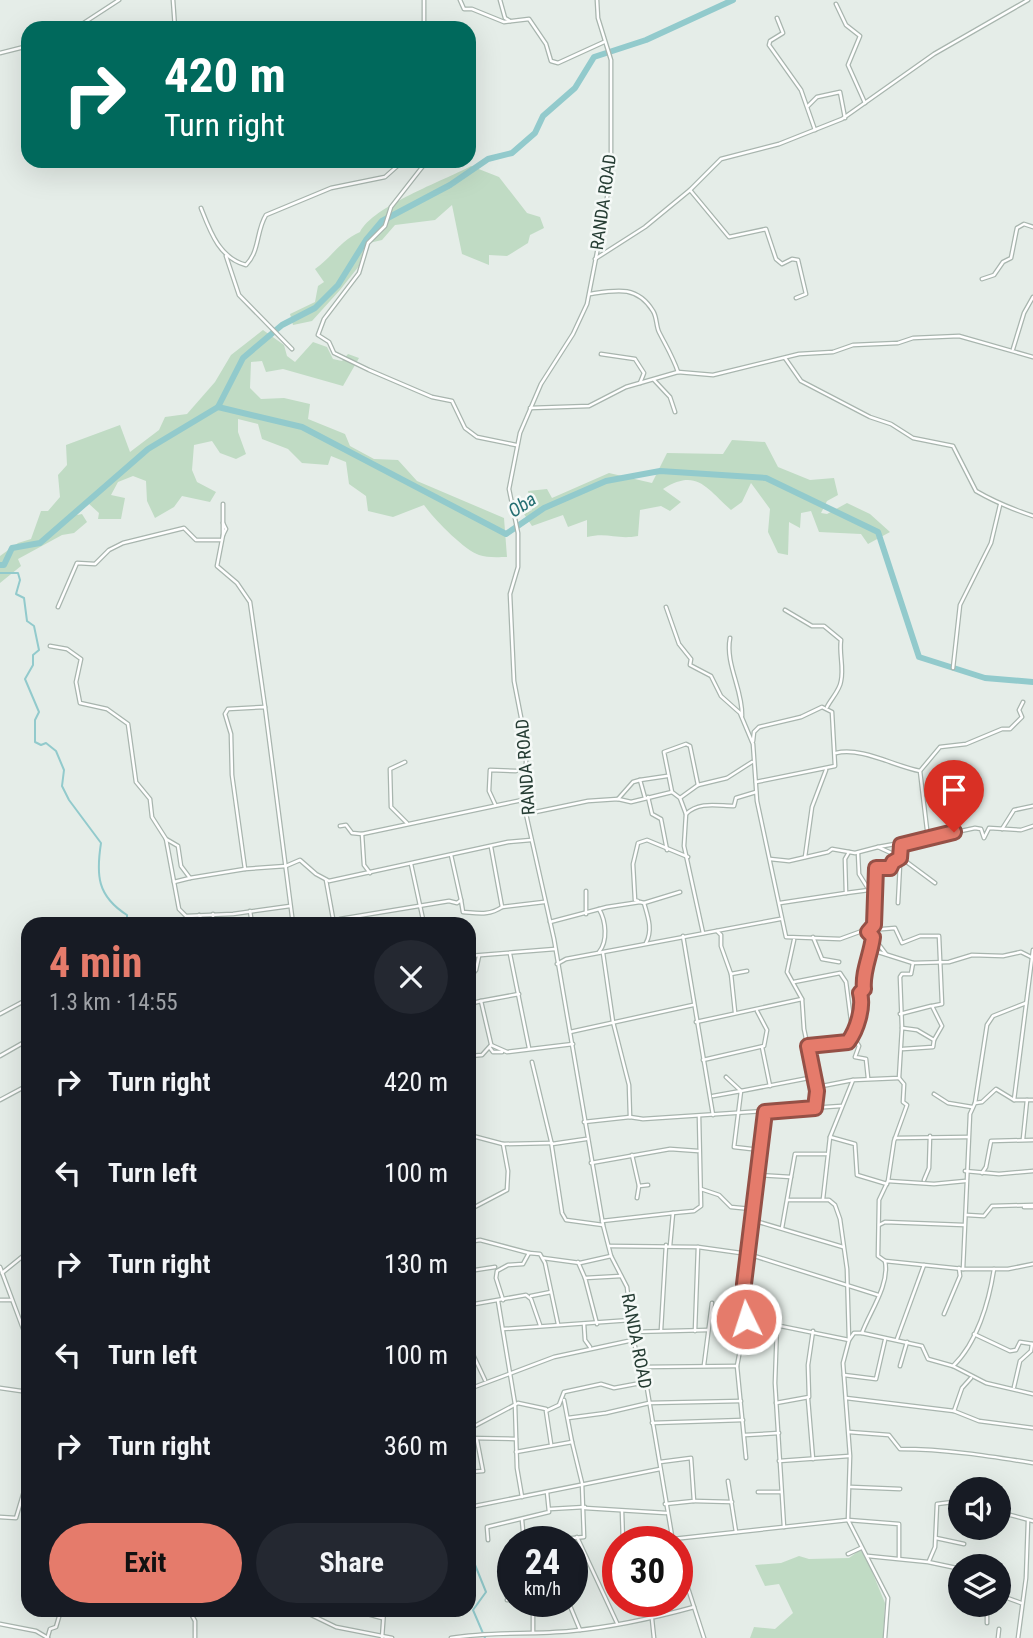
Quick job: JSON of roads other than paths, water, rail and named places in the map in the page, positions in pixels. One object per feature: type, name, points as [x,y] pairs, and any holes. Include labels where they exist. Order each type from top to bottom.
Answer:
[{"type":"street","points":[[86,21],[118,0]]},
{"type":"street","points":[[173,0],[174,21]]},
{"type":"street","points":[[424,0],[424,21]]},
{"type":"street","points":[[460,0],[464,9],[483,12],[494,20],[529,19],[546,44],[551,61],[558,63],[604,42]]},
{"type":"street","points":[[500,0],[505,18],[510,21]]},
{"type":"street","name":"RANDA ROAD","points":[[597,0],[604,42],[611,60],[611,166],[590,294],[579,324],[530,408],[516,445],[509,489],[518,533],[518,563],[510,594],[514,681],[526,743],[526,814],[573,1044],[602,1223],[611,1256],[627,1287],[633,1340],[646,1382],[670,1526]]},
{"type":"street","points":[[595,260],[645,228],[725,157],[779,144],[845,118],[934,54],[1028,0]]},
{"type":"street","points":[[836,4],[846,24],[860,36],[848,65],[865,104]]},
{"type":"street","points":[[777,18],[783,33],[770,41],[769,46],[799,87],[815,130]]},
{"type":"street","points":[[0,54],[21,48]]},
{"type":"street","points":[[808,106],[817,97],[840,92],[845,118]]},
{"type":"street","points":[[201,208],[214,240],[231,260],[246,265],[257,248],[259,230],[266,215],[331,188],[385,177],[395,168]]},
{"type":"street","points":[[422,168],[391,207],[385,226],[368,243],[359,273],[324,319],[318,335],[328,342],[334,353],[344,358],[425,395],[452,401],[465,428],[477,437],[516,445]]},
{"type":"street","points":[[690,190],[729,237],[766,229],[776,259],[782,264],[798,260],[806,294],[796,298]]},
{"type":"street","points":[[982,279],[994,275],[1003,262],[1011,258],[1017,228],[1024,224],[1033,228]]},
{"type":"street","points":[[225,253],[239,295],[292,349]]},
{"type":"street","points":[[590,294],[628,290],[642,298],[654,313],[659,331],[678,372]]},
{"type":"street","points":[[1013,351],[1024,313],[1033,297]]},
{"type":"street","points":[[530,408],[589,406],[640,383],[678,372],[713,375],[785,358],[833,352],[853,345],[898,343],[913,338],[959,336],[1033,357]]},
{"type":"street","points":[[601,354],[635,359],[644,373],[640,383]]},
{"type":"street","points":[[785,358],[802,381],[870,418],[891,424],[913,438],[953,446],[976,491],[1000,505],[1033,516]]},
{"type":"street","points":[[654,380],[670,397],[675,412]]},
{"type":"street","points":[[223,504],[223,523],[226,529],[220,540],[218,566],[237,583],[250,603],[292,917]]},
{"type":"street","points":[[953,668],[960,605],[991,543],[1000,505]]},
{"type":"street","points":[[58,607],[77,563],[95,565],[109,550],[123,543],[184,528],[196,541],[220,540]]},
{"type":"street","points":[[666,607],[679,644],[689,652],[690,665],[707,673],[721,696],[741,716]]},
{"type":"street","points":[[785,610],[812,626],[824,626],[841,640],[839,656],[842,679],[827,707],[759,727],[754,732],[752,762],[756,792],[784,934],[794,940],[813,937],[840,939],[858,932],[895,928],[902,943],[920,936],[939,936],[942,1004]]},
{"type":"street","points":[[730,638],[729,657],[737,679],[741,716],[753,744]]},
{"type":"street","points":[[51,646],[67,649],[81,659],[76,682],[80,703],[107,709],[128,724],[136,782],[150,799],[152,817],[166,839],[173,882],[183,914],[189,917],[290,905]]},
{"type":"street","points":[[928,838],[920,771],[940,747],[966,744],[1002,729],[1010,729],[1021,717],[1019,710],[1023,702]]},
{"type":"street","points":[[246,869],[232,775],[231,734],[226,714],[228,709],[265,707]]},
{"type":"street","points":[[756,782],[835,766],[832,712],[827,707]]},
{"type":"street","points":[[698,785],[690,746],[686,744],[664,752],[672,792],[680,798],[686,814],[684,846],[703,933]]},
{"type":"street","points":[[836,753],[844,751],[868,756],[920,771]]},
{"type":"street","points":[[405,762],[390,769],[390,804],[392,810],[407,823]]},
{"type":"street","points":[[680,798],[698,785],[727,778],[752,762]]},
{"type":"street","points":[[805,857],[812,807],[826,769]]},
{"type":"street","points":[[498,805],[494,804],[489,790],[489,771],[516,771]]},
{"type":"street","points":[[618,799],[633,782],[668,776]]},
{"type":"street","points":[[640,780],[652,814],[661,820],[667,850]]},
{"type":"street","points":[[526,814],[583,802],[618,799],[631,802],[672,792]]},
{"type":"street","points":[[686,814],[693,808],[711,805],[734,807],[736,798],[756,792]]},
{"type":"street","points":[[340,826],[346,825],[352,832],[362,834],[527,799]]},
{"type":"street","points":[[1002,829],[1014,810],[1033,806]]},
{"type":"street","points":[[770,859],[789,861],[832,849],[858,853],[865,848],[901,845],[975,828],[981,829],[984,838],[989,828],[1021,830],[1033,826]]},
{"type":"street","points":[[362,834],[364,865],[370,873]]},
{"type":"street","points":[[166,839],[178,846],[181,866],[190,878]]},
{"type":"street","points":[[326,880],[531,840]]},
{"type":"street","points":[[642,903],[635,900],[633,864],[638,843],[647,840],[688,857]]},
{"type":"street","points":[[898,903],[901,845]]},
{"type":"street","points":[[491,846],[502,907]]},
{"type":"street","points":[[878,847],[900,858],[935,883]]},
{"type":"street","points":[[846,892],[845,859],[849,852]]},
{"type":"street","points":[[779,903],[869,890],[859,874],[858,853]]},
{"type":"street","points":[[450,855],[463,912],[488,913],[502,907],[545,902]]},
{"type":"street","points":[[869,931],[874,925],[877,899],[876,868],[890,868],[893,862],[900,858]]},
{"type":"street","points":[[173,882],[304,861],[326,880],[333,917]]},
{"type":"street","points":[[411,864],[422,917]]},
{"type":"street","points":[[586,891],[586,915]]},
{"type":"street","points":[[550,922],[571,915],[586,915],[599,909],[642,903],[680,892]]},
{"type":"street","points":[[351,917],[461,900]]},
{"type":"street","points":[[642,903],[650,930],[646,943]]},
{"type":"street","points":[[599,909],[603,916],[605,940],[601,952],[629,1085],[630,1117]]},
{"type":"street","points":[[250,911],[251,917]]},
{"type":"street","points":[[557,964],[566,959],[781,918]]},
{"type":"street","points":[[717,931],[721,935],[721,946],[731,974],[735,1013]]},
{"type":"street","points":[[869,931],[886,954]]},
{"type":"street","points":[[683,936],[693,1006],[712,1096],[713,1115]]},
{"type":"street","points":[[813,937],[822,959],[839,962]]},
{"type":"street","points":[[808,1046],[848,1042],[853,1036],[860,1016],[860,993],[864,989],[873,937]]},
{"type":"street","points":[[794,940],[787,972],[802,999],[817,1087],[815,1108]]},
{"type":"street","points":[[476,970],[479,956],[555,949]]},
{"type":"street","points":[[872,950],[913,962],[939,962],[972,954],[1003,956],[1021,952],[1032,958]]},
{"type":"street","points":[[1014,1100],[1026,1003],[1031,985],[1033,950]]},
{"type":"street","points":[[510,954],[529,1048]]},
{"type":"street","points":[[913,962],[911,974],[900,975],[903,1049],[899,1078],[904,1084],[903,1102],[907,1105],[895,1138],[888,1182],[879,1200],[878,1256],[885,1261],[961,1269],[994,1269],[1033,1264]]},
{"type":"street","points":[[731,974],[747,971]]},
{"type":"street","points":[[793,982],[840,973],[845,976],[853,1036],[859,1046],[855,1057],[866,1059],[868,1078]]},
{"type":"street","points":[[476,1002],[519,993]]},
{"type":"street","points":[[696,1022],[757,1011],[802,999]]},
{"type":"street","points":[[481,1001],[491,1046]]},
{"type":"street","points":[[0,1014],[21,1003]]},
{"type":"street","points":[[944,1314],[960,1276],[967,1215],[965,1171],[968,1137],[987,1025],[993,1016],[1026,1003]]},
{"type":"street","points":[[900,1014],[942,1004]]},
{"type":"street","points":[[903,1049],[933,1046],[942,1026],[932,1006],[942,1004]]},
{"type":"street","points":[[570,1032],[693,1006]]},
{"type":"street","points":[[757,1011],[767,1030],[762,1047],[770,1086]]},
{"type":"street","points":[[902,1028],[917,1030],[934,1040]]},
{"type":"street","points":[[0,1056],[21,1044]]},
{"type":"street","points":[[491,1046],[504,1052],[573,1044]]},
{"type":"street","points":[[476,1055],[482,1055],[491,1046]]},
{"type":"street","points":[[703,1060],[762,1047]]},
{"type":"street","points":[[532,1062],[552,1143],[566,1220],[602,1223],[699,1209],[699,1116]]},
{"type":"street","points":[[712,1096],[814,1076]]},
{"type":"street","points":[[726,1077],[741,1091]]},
{"type":"street","points":[[817,1087],[868,1078],[899,1078]]},
{"type":"street","points":[[823,1199],[830,1137],[853,1080]]},
{"type":"street","points":[[0,1100],[21,1089]]},
{"type":"street","points":[[934,1094],[948,1102],[973,1105],[982,1102],[996,1089],[1014,1100],[1033,1100]]},
{"type":"street","points":[[741,1091],[735,1149],[760,1150]]},
{"type":"street","points":[[1023,1139],[1027,1100]]},
{"type":"street","points":[[584,1122],[630,1117],[643,1119],[841,1106]]},
{"type":"street","points":[[746,1458],[737,1366],[746,1319],[744,1284],[765,1112]]},
{"type":"street","points":[[923,1181],[929,1168],[930,1136]]},
{"type":"street","points":[[476,1137],[503,1144],[587,1139]]},
{"type":"street","points":[[830,1137],[855,1144],[857,1175],[888,1182],[923,1181],[934,1184],[965,1181]]},
{"type":"street","points":[[895,1138],[968,1137]]},
{"type":"street","points":[[986,1180],[984,1172],[990,1141],[1033,1140]]},
{"type":"street","points":[[476,1206],[507,1190],[508,1171],[503,1144]]},
{"type":"street","points":[[592,1163],[632,1155],[650,1155],[670,1149],[699,1152]]},
{"type":"street","points":[[782,1228],[795,1153],[826,1154]]},
{"type":"street","points":[[632,1155],[639,1186],[637,1198]]},
{"type":"street","points":[[965,1171],[1033,1171]]},
{"type":"street","points":[[756,1175],[791,1177]]},
{"type":"street","points":[[639,1186],[648,1185]]},
{"type":"street","points":[[701,1189],[719,1195],[732,1207],[752,1209]]},
{"type":"street","points":[[788,1200],[823,1199],[833,1203],[838,1211],[848,1286],[849,1340],[843,1363],[850,1456],[848,1520],[888,1598],[885,1638]]},
{"type":"street","points":[[967,1215],[984,1216],[992,1206],[1033,1206]]},
{"type":"street","points":[[661,1330],[673,1213]]},
{"type":"street","points":[[752,1220],[844,1247]]},
{"type":"street","points":[[879,1225],[885,1222],[964,1225]]},
{"type":"street","points":[[476,1241],[536,1253],[543,1258],[578,1262],[601,1261],[611,1256]]},
{"type":"street","points":[[609,1246],[668,1245],[748,1254],[878,1295]]},
{"type":"street","points":[[695,1331],[698,1247]]},
{"type":"street","points":[[503,1300],[496,1278],[497,1271],[508,1265],[523,1264],[529,1253]]},
{"type":"street","points":[[2,1273],[21,1258]]},
{"type":"street","points":[[543,1258],[558,1324]]},
{"type":"street","points":[[862,1333],[885,1278],[885,1261]]},
{"type":"street","points":[[578,1262],[597,1324]]},
{"type":"street","points":[[897,1339],[924,1265]]},
{"type":"street","points":[[0,1267],[21,1325]]},
{"type":"street","points":[[476,1270],[495,1267]]},
{"type":"street","points":[[953,1366],[974,1334],[989,1294],[994,1269]]},
{"type":"street","points":[[585,1279],[621,1276]]},
{"type":"street","points":[[476,1304],[521,1294],[529,1296],[551,1292]]},
{"type":"street","points":[[529,1296],[540,1325]]},
{"type":"street","points":[[0,1300],[11,1300]]},
{"type":"street","points":[[498,1301],[515,1404],[516,1452],[522,1497]]},
{"type":"street","points":[[705,1365],[712,1303]]},
{"type":"street","points":[[746,1319],[849,1340]]},
{"type":"street","points":[[503,1329],[631,1320]]},
{"type":"street","points":[[584,1324],[585,1340],[591,1348]]},
{"type":"street","points":[[777,1325],[776,1403],[784,1527]]},
{"type":"street","points":[[632,1332],[708,1330]]},
{"type":"street","points":[[813,1331],[808,1399],[813,1459]]},
{"type":"street","points":[[849,1340],[854,1333],[885,1340],[897,1339],[924,1348],[928,1359],[953,1366],[971,1378],[1033,1394]]},
{"type":"street","points":[[974,1334],[1010,1351],[1016,1350],[1020,1342],[1033,1344],[1031,1351],[1019,1363],[1014,1389]]},
{"type":"street","points":[[476,1385],[591,1348],[633,1340]]},
{"type":"street","points":[[844,1375],[876,1379],[885,1340]]},
{"type":"street","points":[[900,1366],[906,1342]]},
{"type":"street","points":[[476,1363],[485,1380]]},
{"type":"street","points":[[642,1367],[737,1366]]},
{"type":"street","points":[[954,1411],[962,1388],[971,1378]]},
{"type":"street","points":[[586,1526],[582,1483],[564,1392],[601,1384],[614,1388],[646,1382]]},
{"type":"street","points":[[0,1388],[21,1391]]},
{"type":"street","points":[[476,1425],[515,1404],[547,1410],[559,1405],[564,1398]]},
{"type":"street","points":[[846,1398],[954,1411],[979,1420],[1033,1427]]},
{"type":"street","points":[[776,1403],[808,1399]]},
{"type":"street","points":[[568,1418],[649,1403],[741,1401]]},
{"type":"street","points":[[547,1410],[551,1444]]},
{"type":"street","points":[[652,1423],[743,1420]]},
{"type":"street","points":[[849,1432],[889,1435],[900,1449],[930,1452],[948,1449],[1033,1463]]},
{"type":"street","points":[[745,1435],[779,1433]]},
{"type":"street","points":[[476,1472],[483,1471],[477,1440],[516,1439]]},
{"type":"street","points":[[516,1452],[572,1442]]},
{"type":"street","points":[[779,1461],[850,1456]]},
{"type":"street","points":[[660,1462],[691,1458],[694,1501]]},
{"type":"street","points":[[476,1506],[661,1469]]},
{"type":"street","points":[[728,1482],[736,1532]]},
{"type":"street","points":[[849,1487],[900,1489]]},
{"type":"street","points":[[547,1492],[550,1509]]},
{"type":"street","points":[[758,1492],[781,1492]]},
{"type":"street","points":[[0,1517],[16,1518],[21,1501]]},
{"type":"street","points":[[665,1504],[694,1501],[732,1502]]},
{"type":"street","points":[[929,1562],[934,1553],[937,1504],[948,1503]]},
{"type":"street","points":[[488,1540],[487,1527],[547,1513],[550,1509],[585,1507],[667,1513]]},
{"type":"street","points":[[622,1511],[622,1526]]},
{"type":"street","points":[[1011,1516],[1033,1521]]},
{"type":"street","points":[[522,1520],[523,1526]]},
{"type":"street","points":[[693,1538],[848,1520],[898,1524],[900,1558]]},
{"type":"street","points":[[1018,1638],[1026,1578],[1028,1521]]},
{"type":"street","points":[[936,1538],[964,1544]]},
{"type":"street","points":[[848,1554],[861,1548]]},
{"type":"street","points":[[867,1556],[900,1558],[948,1566]]},
{"type":"street","points":[[588,1559],[617,1623]]},
{"type":"street","points":[[1011,1599],[1021,1603]]},
{"type":"street","points":[[693,1604],[704,1638]]},
{"type":"street","points":[[451,1638],[485,1632],[580,1630],[652,1619],[694,1607]]},
{"type":"street","points":[[0,1625],[36,1631],[48,1638],[50,1629],[56,1627],[59,1617]]},
{"type":"street","points":[[193,1617],[195,1638]]},
{"type":"street","points":[[315,1617],[336,1627],[392,1638]]},
{"type":"street","points":[[378,1617],[382,1618],[382,1637]]},
{"type":"street","points":[[532,1617],[533,1632]]},
{"type":"street","points":[[575,1617],[580,1630]]},
{"type":"street","points":[[987,1617],[987,1623]]},
{"type":"street","points":[[652,1619],[654,1638]]},
{"type":"street","points":[[998,1638],[999,1629]]},
{"type":"waterway","points":[[476,167],[488,159],[512,153],[535,133],[543,116],[575,88],[594,57],[646,40],[733,0]]},
{"type":"waterway","points":[[218,407],[243,358],[282,325],[315,308],[338,285],[366,240],[382,221],[450,185],[475,168]]},
{"type":"waterway","name":"Oba","points":[[0,565],[4,565],[12,548],[40,543],[148,449],[218,407],[302,427],[506,534],[544,508],[606,481],[660,471],[766,478],[878,532],[919,657],[985,678],[1033,682]]},
{"type":"waterway","points":[[0,573],[18,573],[20,580],[16,594],[24,598],[27,621],[34,626],[39,650],[33,655],[33,665],[25,679],[39,712],[35,720],[35,742],[41,745],[46,743],[56,751],[64,770],[62,786],[69,800],[101,843],[99,875],[104,892],[127,917]]},
{"type":"waterway","points":[[476,1567],[486,1592],[476,1606]]},
{"type":"waterway","points":[[476,1617],[485,1638]]}]
